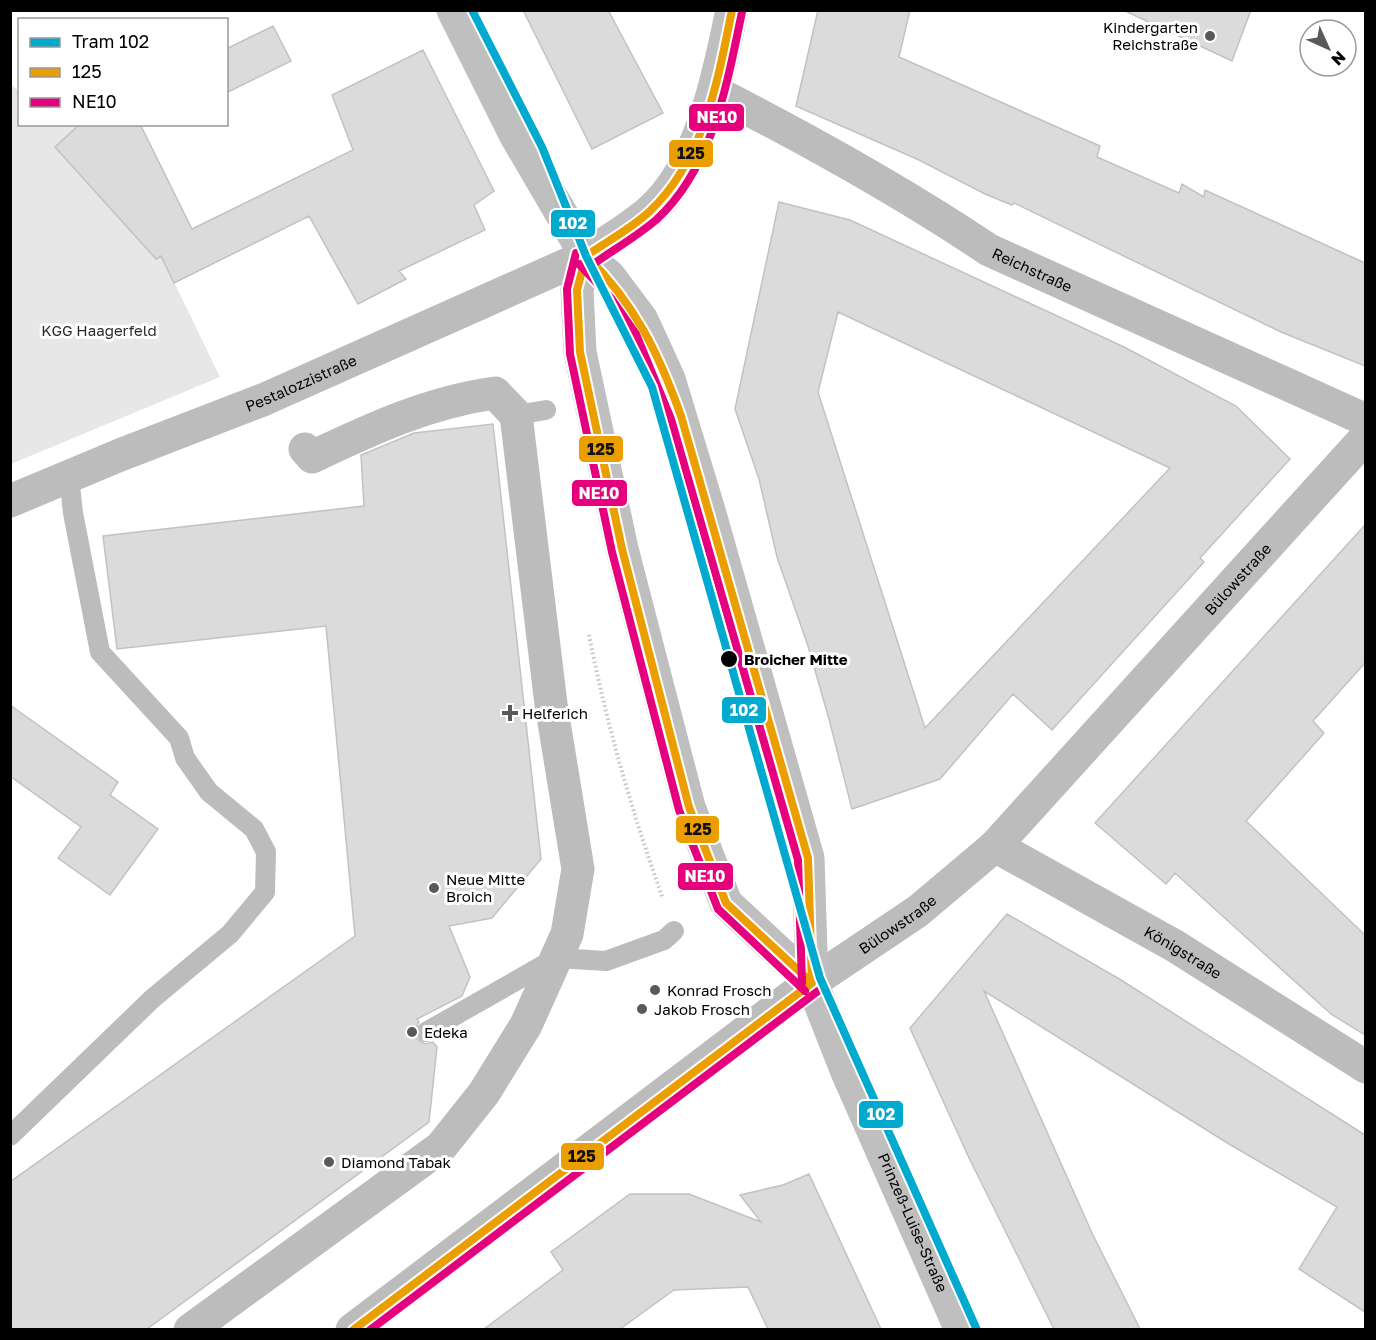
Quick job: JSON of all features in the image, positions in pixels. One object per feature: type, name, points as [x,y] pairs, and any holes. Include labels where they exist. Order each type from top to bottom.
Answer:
[{"type":"main road","name":"Prinzeß-Luise-Straße","points":[[453,10],[516,136],[586,256],[609,276],[642,320],[669,379],[808,858],[812,983],[847,1072],[962,1329]]},
{"type":"main road","points":[[586,256],[650,211],[679,178],[715,92],[732,10]]},
{"type":"main road","name":"Prinzeß-Luise-Straße","points":[[586,256],[577,290],[580,352],[622,549],[689,807],[726,903],[812,983]]},
{"type":"street","name":"Reichstraße","points":[[715,92],[786,129],[923,207],[989,250],[1365,420]]},
{"type":"street","name":"Pestalozzistraße","points":[[10,501],[265,399],[586,256]]},
{"type":"street","points":[[190,1329],[441,1147],[484,1093],[520,1035],[567,934],[578,869],[551,704],[531,413],[495,393],[460,398],[388,421],[312,457],[305,449]]},
{"type":"street","name":"Bülowstraße","points":[[352,1329],[812,983],[918,911],[996,846],[1365,436]]},
{"type":"street","name":"Königstraße","points":[[996,846],[1175,946],[1365,1067]]},
{"type":"lane","points":[[10,1136],[152,999],[230,934],[265,892],[266,852],[254,829],[209,792],[185,759],[179,738],[100,652],[73,513],[69,476]]},
{"type":"lane","points":[[426,1032],[556,958],[606,961],[664,940],[674,931]]},
{"type":"path","points":[[587,628],[603,710],[632,813],[674,931]]},
{"type":"green space","name":"KGG Haagerfeld","points":[[11,85],[18,90],[18,126],[98,126],[220,377],[11,464]]},
{"type":"building","points":[[523,10],[608,10],[663,113],[592,149]]},
{"type":"building","points":[[818,10],[910,10],[899,57],[1100,146],[1097,157],[1179,193],[1182,184],[1204,197],[1205,190],[1365,263],[1365,366],[1281,332],[1014,203],[1012,205],[985,194],[919,160],[796,106]]},
{"type":"building","name":"Kindergarten Reichstraße","points":[[1123,10],[1251,10],[1232,61]]},
{"type":"building","points":[[273,26],[291,61],[228,92],[228,48]]},
{"type":"building","points":[[423,50],[494,191],[474,205],[485,230],[399,271],[406,279],[358,304],[309,216],[174,283],[161,256],[156,259],[55,147],[78,126],[141,126],[192,229],[353,150],[332,95]]},
{"type":"building","points":[[779,202],[850,220],[1124,347],[1236,406],[1290,459],[1200,558],[1204,562],[1052,730],[1013,694],[940,779],[852,809],[808,646],[777,557],[759,479],[735,409]],"holes":[[[838,312],[1170,468],[925,728],[818,392]]]},
{"type":"building","name":"Neue Mitte Broich","points":[[493,424],[541,859],[492,918],[449,926],[470,977],[462,996],[417,1019],[419,1022],[414,1031],[416,1038],[425,1044],[433,1042],[437,1047],[429,1122],[147,1329],[10,1329],[10,1182],[355,936],[326,626],[117,649],[103,536],[364,506],[361,455],[414,433]]},
{"type":"building","points":[[1365,525],[1365,663],[1313,721],[1324,733],[1246,821],[1365,935],[1365,1035],[1331,1014],[1175,873],[1166,884],[1095,823]]},
{"type":"building","points":[[10,705],[118,782],[110,795],[158,829],[110,895],[58,858],[81,827],[10,776]]},
{"type":"building","points":[[1007,914],[1121,980],[1365,1135],[1365,1312],[1299,1269],[1337,1207],[1229,1144],[984,991],[1092,1233],[1140,1329],[1054,1329],[969,1158],[910,1028]]},
{"type":"building","points":[[809,1174],[881,1329],[768,1329],[748,1287],[674,1290],[620,1329],[484,1329],[563,1270],[551,1252],[630,1194],[689,1194],[761,1222],[740,1195],[783,1185]]},
{"type":"tram line","name":"102","points":[[472,10],[542,147],[586,256],[652,387],[820,978],[977,1330]]},
{"type":"tram line","points":[[542,147],[589,340]]},
{"type":"transit line","name":"125","points":[[586,256],[650,211],[684,168],[706,118],[721,64],[732,10]]},
{"type":"transit line","name":"NE10","points":[[592,265],[656,220],[691,176],[715,124],[742,12]]},
{"type":"transit line","name":"NE10","points":[[576,253],[567,289],[570,354],[612,552],[679,810],[718,909],[805,991]]},
{"type":"transit line","name":"125","points":[[586,256],[577,290],[580,352],[622,549],[689,807],[726,903],[812,983]]},
{"type":"transit line","name":"125","points":[[586,256],[618,292],[643,330],[664,371],[681,416],[808,858],[812,983]]},
{"type":"transit line","name":"NE10","points":[[579,264],[611,298],[636,334],[671,419],[798,860],[802,983]]},
{"type":"transit line","name":"125","points":[[353,1330],[812,983]]},
{"type":"transit line","name":"NE10","points":[[370,1330],[818,991]]},
{"type":"place","name":"Kindergarten Reichstraße","points":[[1210,36]]},
{"type":"place","name":"Broicher Mitte","points":[[729,659]]},
{"type":"place","name":"Helferich","points":[[510,713]]},
{"type":"place","name":"Neue Mitte Broich","points":[[434,888]]},
{"type":"place","name":"Konrad Frosch","points":[[655,990]]},
{"type":"place","name":"Jakob Frosch","points":[[642,1009]]},
{"type":"place","name":"Edeka","points":[[412,1032]]},
{"type":"place","name":"Diamond Tabak","points":[[329,1162]]}]
